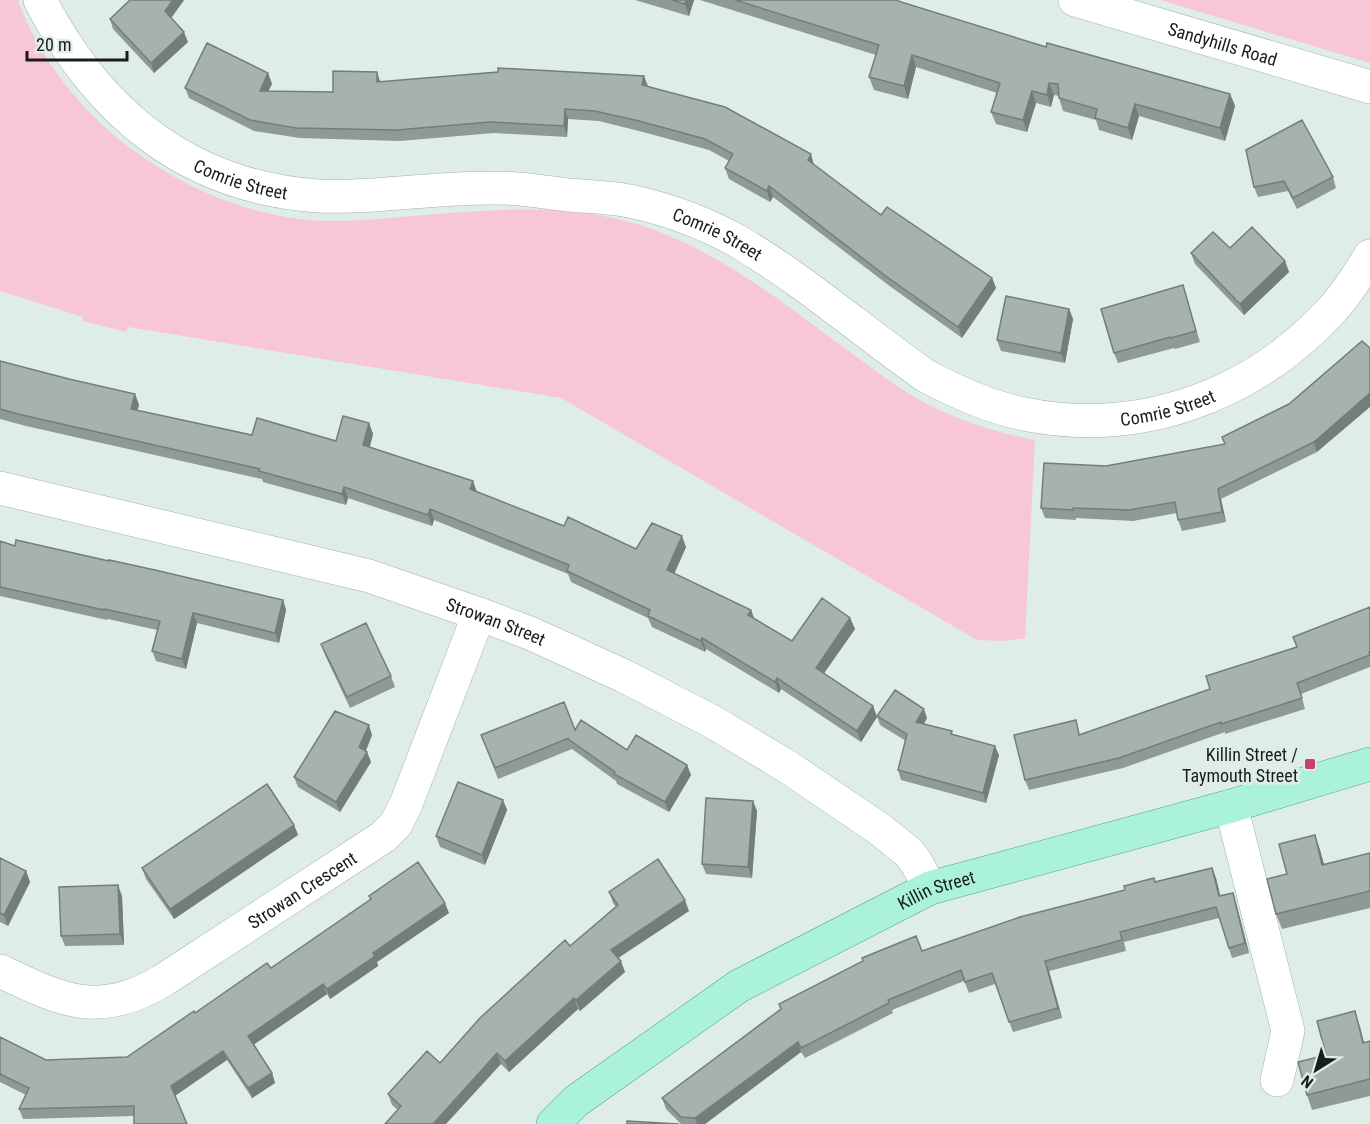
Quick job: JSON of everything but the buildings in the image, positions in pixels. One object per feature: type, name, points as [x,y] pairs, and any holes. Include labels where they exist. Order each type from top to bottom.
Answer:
[{"type":"main road","name":"Killin Street","points":[[553,1124],[576,1101],[739,986],[930,888],[1231,806],[1370,764]]},
{"type":"street","name":"Comrie Street","points":[[40,0],[82,69],[118,109],[162,145],[222,177],[269,190],[319,196],[494,188],[631,201],[658,208],[712,228],[752,251],[786,273],[926,376],[974,399],[1023,413],[1073,420],[1131,418],[1172,409],[1215,395],[1247,379],[1302,338],[1344,296],[1370,256]]},
{"type":"street","name":"Sandyhills Road","points":[[1075,0],[1370,87]]},
{"type":"street","name":"Strowan Street","points":[[0,488],[369,576],[532,634],[624,676],[713,722],[788,767],[878,828],[909,853],[930,888]]},
{"type":"street","name":"Strowan Crescent","points":[[0,971],[42,992],[90,1003],[102,1003],[139,994],[383,837],[396,824],[406,804],[479,614]]},
{"type":"street","points":[[1231,806],[1288,1031],[1277,1080]]},
{"type":"shaded area","points":[[0,0],[18,0],[37,42],[64,82],[112,134],[171,175],[214,196],[260,211],[320,221],[474,211],[536,210],[567,211],[628,221],[683,242],[732,269],[779,299],[887,379],[929,405],[981,426],[1035,440],[1025,638],[1004,641],[977,640],[561,398],[128,327],[126,332],[82,321],[83,317],[0,291]]},
{"type":"shaded area","points":[[1160,0],[1370,0],[1370,63]]},
{"type":"place","name":"Killin Street / Taymouth Street","points":[[1310,764]]}]
